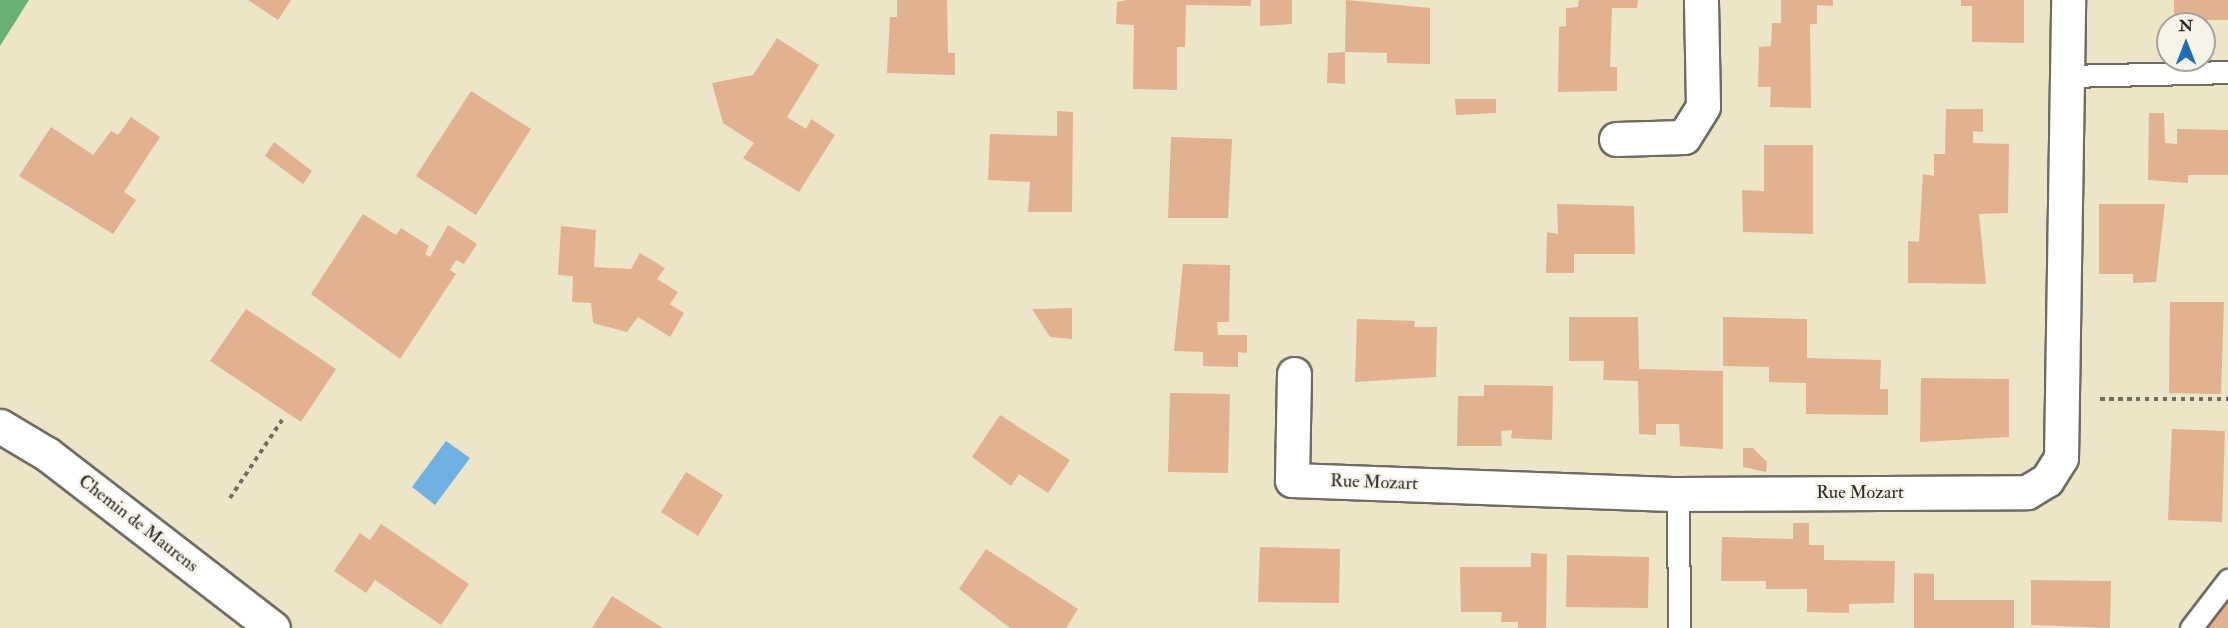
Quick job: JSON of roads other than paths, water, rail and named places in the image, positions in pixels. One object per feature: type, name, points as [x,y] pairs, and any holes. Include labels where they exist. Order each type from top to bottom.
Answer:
[{"type":"street","points":[[1616,140],[1684,137],[1702,106],[1701,0]]},
{"type":"street","name":"Rue Mozart","points":[[1294,374],[1292,480],[1678,494],[2027,492],[2047,480],[2061,458],[2065,399],[2068,0]]},
{"type":"street","name":"Chemin de Maurens","points":[[0,426],[47,454],[273,628]]},
{"type":"lane","points":[[2068,76],[2228,72]]},
{"type":"lane","points":[[1678,494],[1679,628]]},
{"type":"lane","points":[[2191,628],[2228,580]]},
{"type":"water","points":[[446,441],[470,458],[435,505],[412,487]]}]
